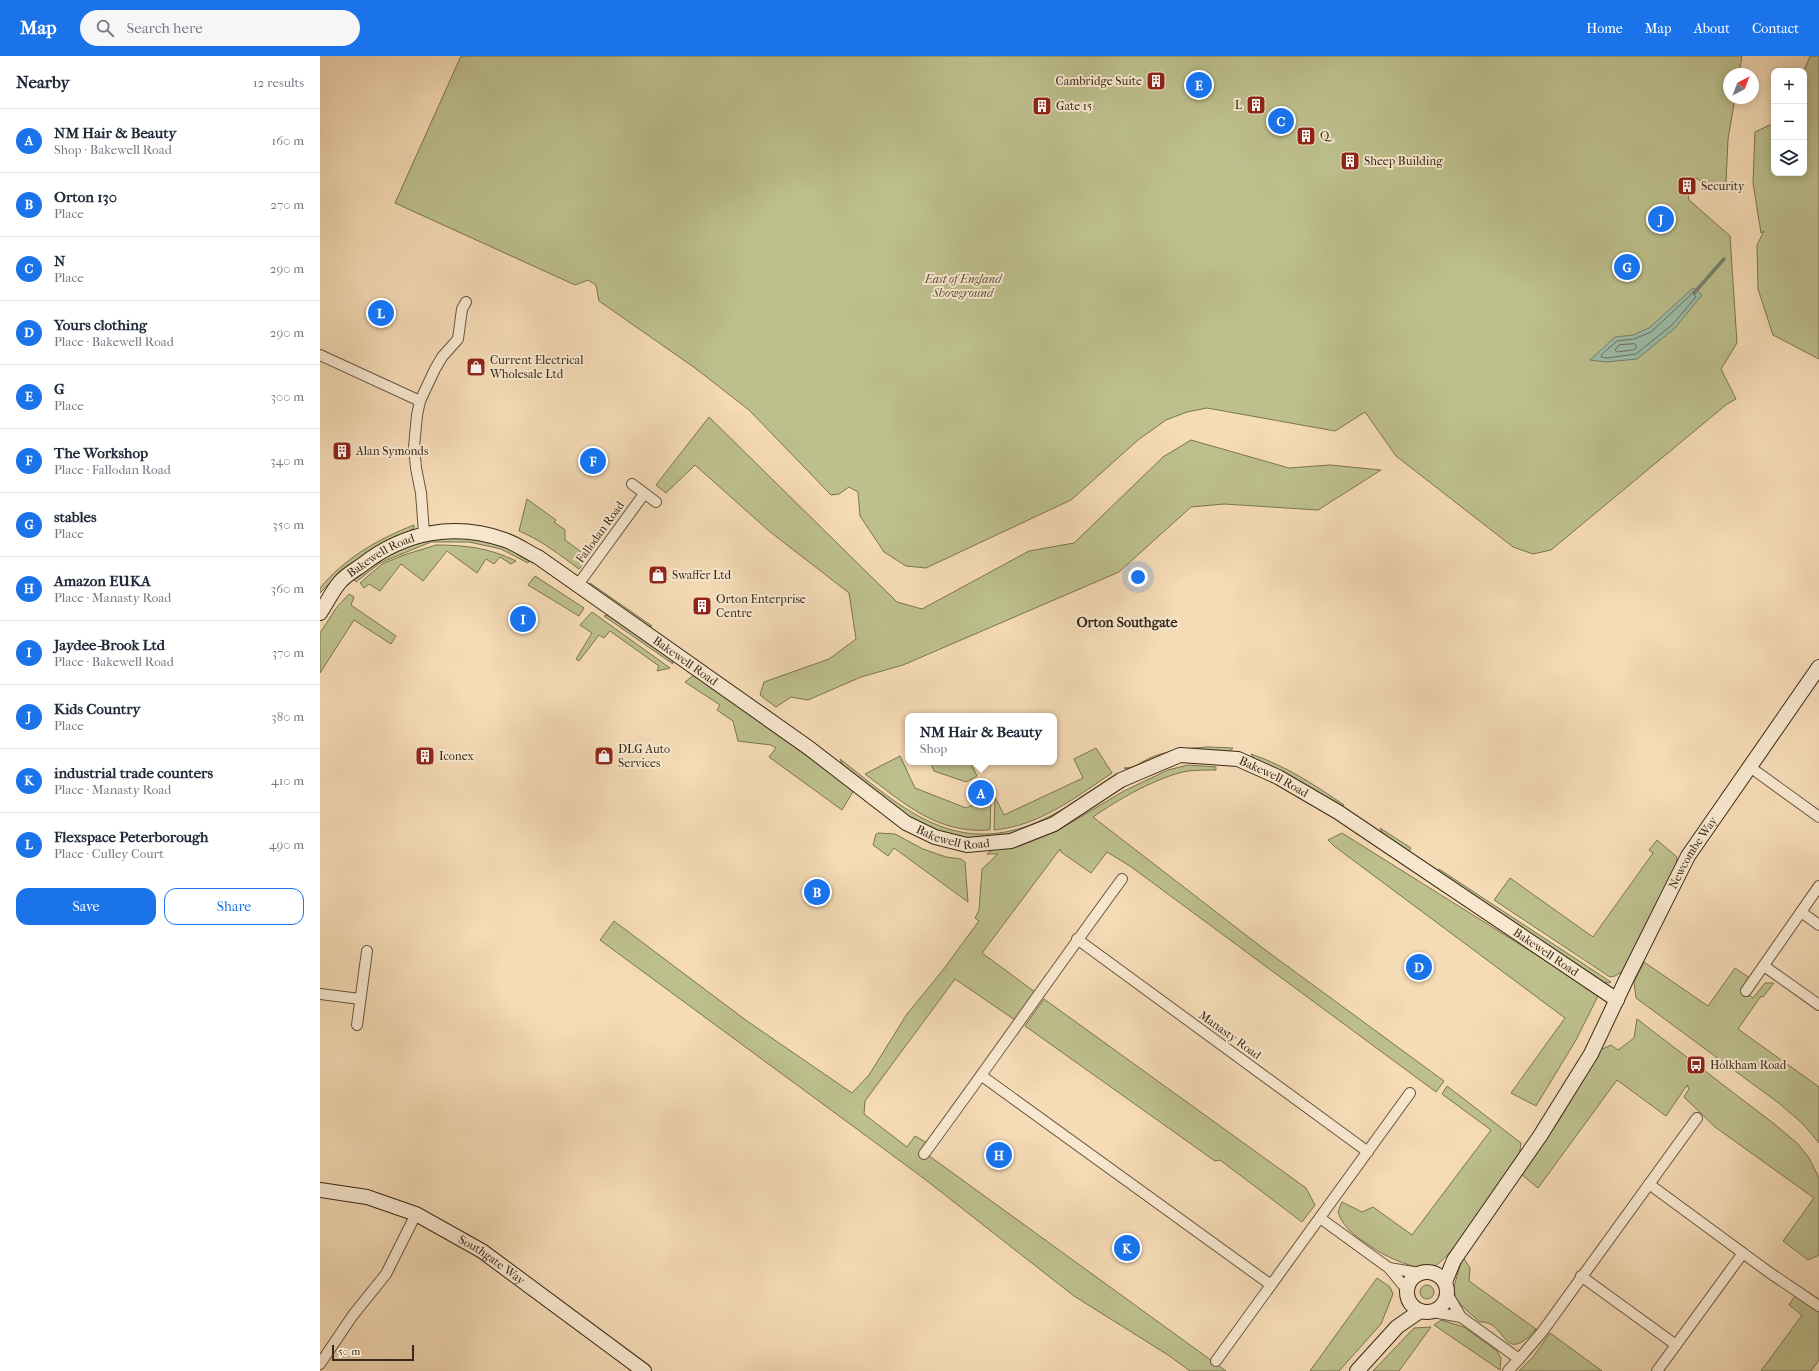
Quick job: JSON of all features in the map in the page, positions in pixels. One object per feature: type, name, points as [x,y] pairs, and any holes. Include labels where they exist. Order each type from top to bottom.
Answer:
[{"type":"street","points":[[424,533],[421,493],[414,447],[420,400],[442,357],[458,339],[462,309],[466,302]]},
{"type":"street","points":[[320,355],[420,400]]},
{"type":"street","points":[[632,484],[656,502]]},
{"type":"street","name":"Fallodan Road","points":[[577,586],[644,494]]},
{"type":"street","name":"Bakewell Road","points":[[320,613],[340,582],[391,545],[424,533],[470,532],[507,540],[538,557],[577,586],[809,748],[906,822],[935,837],[967,845],[1011,841],[1054,824],[1121,780],[1180,755],[1238,760],[1278,777],[1338,812],[1617,1000]]},
{"type":"street","name":"Newcombe Way","points":[[1454,1260],[1540,1136],[1591,1054],[1688,856],[1819,667]]},
{"type":"street","points":[[1750,767],[1819,817]]},
{"type":"street","points":[[924,1154],[982,1076],[1077,939],[1122,879]]},
{"type":"street","points":[[1746,991],[1819,886]]},
{"type":"street","points":[[1801,912],[1819,925]]},
{"type":"street","name":"Manasty Road","points":[[1077,939],[1368,1152]]},
{"type":"street","points":[[357,1025],[367,951]]},
{"type":"street","points":[[1764,966],[1819,1005]]},
{"type":"street","points":[[320,994],[360,999]]},
{"type":"street","points":[[982,1076],[1271,1285]]},
{"type":"street","points":[[1216,1361],[1410,1093]]},
{"type":"street","points":[[1508,1371],[1542,1332],[1581,1276],[1697,1118]]},
{"type":"street","points":[[1649,1184],[1743,1253],[1819,1306]]},
{"type":"street","name":"Southgate Way","points":[[320,1190],[367,1198],[416,1214],[482,1251],[644,1371]]},
{"type":"street","points":[[320,1364],[353,1315],[386,1274],[416,1214]]},
{"type":"street","points":[[1320,1218],[1389,1268],[1408,1294],[1414,1307],[1426,1312],[1461,1317]]},
{"type":"street","points":[[1657,1371],[1743,1253]]},
{"type":"street","points":[[1397,1327],[1408,1294],[1409,1283],[1425,1273],[1454,1260]]},
{"type":"street","points":[[1357,1371],[1397,1327],[1426,1312],[1441,1308],[1454,1260]]},
{"type":"street","points":[[1389,1268],[1438,1275],[1461,1317],[1519,1360]]},
{"type":"street","points":[[1581,1276],[1676,1345]]},
{"type":"green space","name":"East of England Showground","points":[[461,56],[1742,56],[1740,68],[1723,68],[1723,104],[1734,104],[1728,139],[1726,183],[1707,185],[1696,178],[1688,193],[1689,200],[1730,236],[1737,343],[1721,369],[1736,399],[1727,404],[1551,550],[1533,554],[1513,547],[1396,456],[1365,412],[1335,431],[1207,408],[1187,412],[1166,420],[1138,440],[1071,500],[926,568],[906,566],[884,552],[860,516],[858,492],[849,487],[839,494],[831,495],[749,410],[695,368],[599,301],[596,285],[588,280],[575,285],[395,203]]},
{"type":"green space","points":[[1810,56],[1819,56],[1819,359],[1773,335],[1758,289],[1757,245],[1764,231],[1761,233],[1753,183],[1755,132],[1771,124],[1771,176],[1807,176],[1807,68],[1805,68]]},
{"type":"green space","points":[[709,417],[897,602],[922,609],[1029,551],[1074,543],[1163,457],[1191,440],[1289,468],[1330,465],[1381,470],[1318,510],[1224,504],[1191,507],[1119,572],[903,665],[861,677],[808,700],[791,697],[776,707],[760,695],[764,682],[829,659],[856,639],[849,593],[769,531],[695,465],[666,493],[656,485]]},
{"type":"green space","points":[[527,499],[556,520],[554,522],[565,530],[565,540],[588,557],[579,569],[543,543],[519,531]]},
{"type":"green space","points":[[414,525],[414,528],[334,579],[320,593],[320,588],[340,567],[363,550],[401,530]]},
{"type":"green space","points":[[465,536],[505,545],[529,560],[528,563],[501,549],[469,542],[431,542],[380,563],[356,582],[352,578],[380,556],[436,537]]},
{"type":"green space","points":[[436,545],[487,550],[516,561],[511,564],[500,557],[494,564],[486,559],[477,573],[447,551],[423,581],[401,564],[380,591],[369,584],[364,588],[360,583],[382,564]]},
{"type":"green space","points":[[535,576],[584,608],[579,616],[528,585]]},
{"type":"green space","points":[[590,583],[652,626],[646,626],[591,588]]},
{"type":"green space","points":[[349,594],[354,597],[351,605],[396,636],[391,644],[354,620],[320,673],[320,633],[337,607]]},
{"type":"green space","points":[[592,612],[670,668],[657,671],[659,666],[610,631],[604,638],[599,635],[579,661],[576,659],[592,633],[580,625]]},
{"type":"green space","points":[[609,615],[671,657],[673,664],[604,616]]},
{"type":"green space","points":[[694,675],[854,790],[842,810],[769,757],[776,748],[771,745],[738,741],[733,721],[717,710],[720,705],[685,682]]},
{"type":"green space","points":[[1208,747],[1233,748],[1229,752],[1133,770],[1124,768],[1135,766],[1152,757],[1173,751]]},
{"type":"green space","points":[[1096,748],[1112,773],[1071,801],[1042,817],[1026,823],[994,830],[995,797],[1004,815],[1083,778],[1074,759]]},
{"type":"green space","points":[[1251,754],[1288,770],[1344,805],[1339,806],[1274,767],[1255,760]]},
{"type":"green space","points":[[900,756],[915,788],[966,808],[991,796],[990,830],[971,830],[938,822],[908,806],[865,774]]},
{"type":"green space","points":[[840,759],[887,796],[934,824],[958,831],[985,834],[1013,830],[1053,815],[1111,778],[1109,784],[1055,820],[1012,836],[968,839],[939,832],[914,821],[843,766]]},
{"type":"green space","points":[[931,765],[972,765],[977,776],[966,782],[934,771]]},
{"type":"green space","points":[[1188,765],[1216,767],[1216,770],[1188,771],[1164,778],[1126,796],[1093,817],[1264,949],[1444,1081],[1436,1092],[1130,866],[1107,852],[1091,873],[1061,852],[1060,849],[982,953],[1035,992],[1015,1020],[955,979],[865,1101],[864,1114],[907,1147],[915,1136],[927,1143],[921,1150],[1226,1371],[1190,1371],[1168,1355],[1074,1296],[922,1177],[600,940],[614,921],[747,1021],[852,1093],[869,1075],[907,1014],[943,970],[979,921],[975,918],[979,910],[982,869],[998,854],[987,854],[992,850],[1015,847],[1055,832],[1124,791],[1168,770]]},
{"type":"green space","points":[[1380,828],[1411,848],[1408,853],[1383,834]]},
{"type":"green space","points":[[1342,833],[1599,994],[1576,1040],[1536,1106],[1511,1093],[1565,1018],[1328,840]]},
{"type":"green space","points":[[876,834],[895,834],[923,849],[946,857],[961,859],[965,862],[968,902],[894,848],[888,856],[873,845]]},
{"type":"green space","points":[[1657,840],[1677,857],[1676,866],[1626,969],[1615,976],[1610,977],[1494,900],[1510,878],[1593,937],[1653,853],[1649,850]]},
{"type":"green space","points":[[1439,869],[1611,982],[1603,982],[1437,872]]},
{"type":"green space","points":[[1644,962],[1708,1006],[1735,968],[1750,978],[1743,991],[1753,998],[1765,983],[1774,983],[1763,997],[1761,996],[1738,1029],[1819,1087],[1819,1143],[1803,1124],[1780,1104],[1636,998],[1634,982]]},
{"type":"green space","points":[[1044,999],[1306,1188],[1315,1205],[1302,1222],[1220,1160],[1215,1161],[1025,1026]]},
{"type":"green space","points":[[1637,1019],[1773,1123],[1797,1143],[1809,1158],[1819,1178],[1819,1255],[1808,1260],[1783,1241],[1814,1198],[1715,1127],[1684,1097],[1689,1089],[1687,1085],[1666,1116],[1617,1080],[1538,1188],[1521,1174],[1561,1117],[1600,1050],[1611,1045],[1618,1050],[1634,1038]]},
{"type":"green space","points":[[1447,1086],[1521,1143],[1519,1157],[1463,1237],[1439,1263],[1430,1268],[1424,1268],[1403,1263],[1378,1251],[1349,1230],[1338,1212],[1342,1202],[1362,1212],[1373,1207],[1412,1235],[1491,1130],[1442,1094]]},
{"type":"green space","points":[[1463,1257],[1470,1268],[1469,1281],[1536,1329],[1525,1340],[1517,1344],[1510,1343],[1489,1323],[1480,1322],[1462,1306],[1457,1299],[1454,1287]]},
{"type":"green space","points":[[1377,1278],[1390,1287],[1393,1294],[1381,1324],[1339,1371],[1310,1371]]},
{"type":"green space","points":[[1424,1285],[1430,1285],[1434,1289],[1434,1295],[1430,1299],[1424,1299],[1420,1295],[1420,1289]]},
{"type":"green space","points":[[1796,1294],[1819,1310],[1819,1360],[1811,1371],[1761,1371],[1802,1315],[1789,1305]]},
{"type":"green space","points":[[1441,1320],[1464,1327],[1497,1351],[1501,1358],[1500,1370],[1434,1325]]},
{"type":"green space","points":[[1431,1327],[1399,1371],[1373,1371],[1414,1328]]},
{"type":"green space","points":[[1550,1333],[1602,1371],[1519,1371],[1533,1357]]},
{"type":"water","points":[[1693,288],[1702,295],[1675,328],[1637,359],[1606,362],[1590,360],[1615,337],[1633,335],[1649,328]]},
{"type":"waterway","points":[[1694,293],[1724,259]]},
{"type":"place","name":"Cambridge Suite","points":[[1156,81]]},
{"type":"place","name":"G","points":[[1199,85]]},
{"type":"place","name":"L","points":[[1256,105]]},
{"type":"place","name":"Gate 15","points":[[1042,106]]},
{"type":"place","name":"N","points":[[1281,121]]},
{"type":"place","name":"Q","points":[[1306,136]]},
{"type":"place","name":"Sheep Building","points":[[1350,161]]},
{"type":"place","name":"Security","points":[[1687,186]]},
{"type":"place","name":"Kids Country","points":[[1661,219]]},
{"type":"place","name":"stables","points":[[1627,267]]},
{"type":"place","name":"Flexspace Peterborough","points":[[381,313]]},
{"type":"place","name":"Current Electrical Wholesale Ltd","points":[[476,367]]},
{"type":"place","name":"Alan Symonds","points":[[342,451]]},
{"type":"place","name":"The Workshop","points":[[593,461]]},
{"type":"place","name":"Swaffer Ltd","points":[[658,575]]},
{"type":"place","name":"Orton Enterprise Centre","points":[[702,606]]},
{"type":"place","name":"Jaydee-Brook Ltd","points":[[523,619]]},
{"type":"place","name":"Iconex","points":[[425,756]]},
{"type":"place","name":"DLG Auto Services","points":[[604,756]]},
{"type":"place","name":"NM Hair & Beauty","points":[[981,793]]},
{"type":"place","name":"Orton 130","points":[[817,892]]},
{"type":"place","name":"Yours clothing","points":[[1419,967]]},
{"type":"place","name":"Holkham Road","points":[[1696,1065]]},
{"type":"place","name":"Amazon EUKA","points":[[999,1155]]},
{"type":"place","name":"industrial trade counters","points":[[1127,1248]]},
{"type":"district","name":"Orton Southgate","points":[[1127,622]]}]
